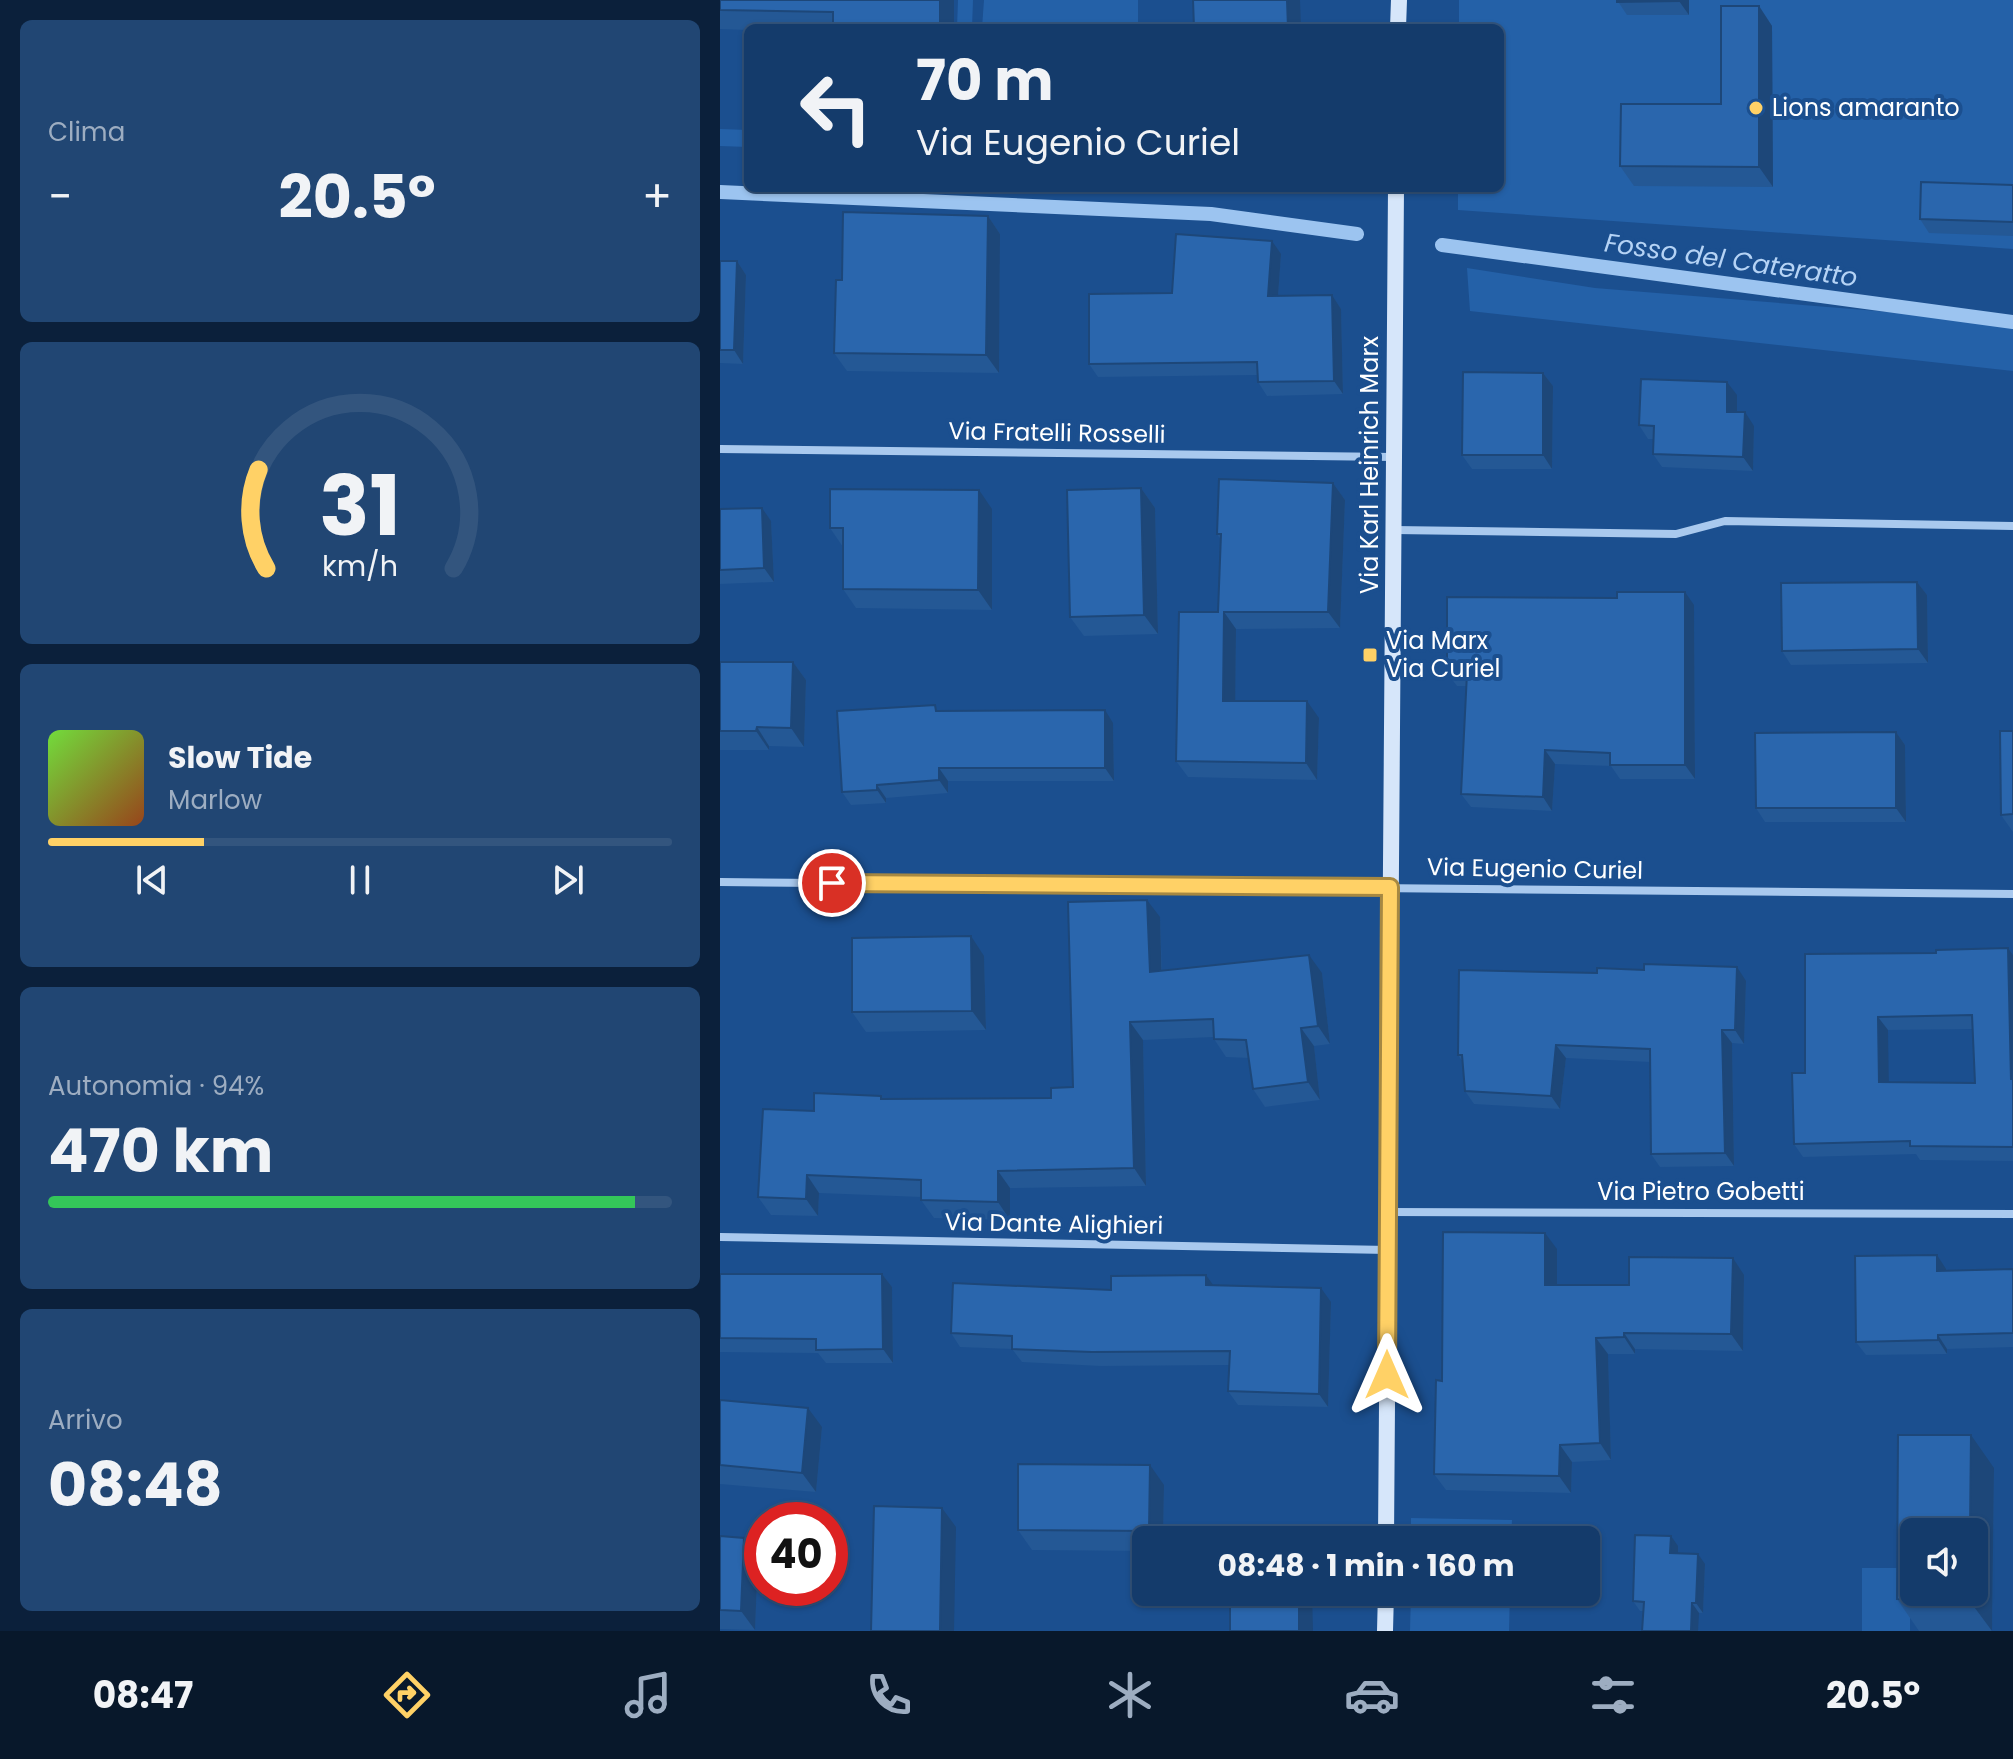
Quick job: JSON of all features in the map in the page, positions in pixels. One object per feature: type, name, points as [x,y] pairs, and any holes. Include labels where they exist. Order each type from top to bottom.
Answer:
[{"type":"street","points":[[1398,24],[1399,0]]},
{"type":"street","name":"Via Karl Heinrich Marx","points":[[1386,1526],[1396,192]]},
{"type":"street","name":"Via Fratelli Rosselli","points":[[720,449],[1394,457]]},
{"type":"street","points":[[1394,530],[1676,534],[1725,521],[2013,526]]},
{"type":"street","name":"Via Eugenio Curiel","points":[[720,882],[2013,894]]},
{"type":"street","name":"Via Pietro Gobetti","points":[[1388,1212],[2013,1214]]},
{"type":"street","name":"Via Dante Alighieri","points":[[720,1237],[1388,1250]]},
{"type":"street","points":[[1385,1631],[1386,1606]]},
{"type":"shaded area","points":[[958,0],[973,0],[972,24],[957,24]]},
{"type":"shaded area","points":[[984,0],[1138,0],[1138,24],[982,24]]},
{"type":"shaded area","name":"Lions amaranto","points":[[1459,0],[2013,0],[2013,249],[1458,210],[1458,192],[1504,192],[1504,24],[1459,24]]},
{"type":"shaded area","points":[[720,129],[744,130],[744,147],[720,146]]},
{"type":"shaded area","points":[[1467,268],[1595,288],[2013,322],[2013,371],[1470,311]]},
{"type":"shaded area","points":[[1411,1518],[1512,1520],[1512,1526],[1411,1526]]},
{"type":"shaded area","points":[[1862,1568],[1900,1568],[1900,1606],[1910,1606],[1910,1631],[1862,1631]]},
{"type":"shaded area","points":[[1411,1606],[1510,1606],[1509,1631],[1410,1631]]},
{"type":"building","points":[[720,0],[940,0],[940,24],[833,24],[833,12],[720,10]]},
{"type":"building","points":[[1193,0],[1287,0],[1288,24],[1194,24]]},
{"type":"building","points":[[1679,0],[1679,1],[1617,2]]},
{"type":"building","points":[[1721,6],[1759,6],[1759,167],[1620,166],[1621,104],[1721,104]]},
{"type":"building","points":[[1921,182],[2013,185],[2013,222],[1920,219]]},
{"type":"building","points":[[843,212],[988,216],[986,355],[834,353],[836,280],[842,280]]},
{"type":"building","points":[[1176,234],[1272,241],[1268,296],[1332,295],[1334,381],[1258,382],[1257,362],[1089,364],[1089,294],[1172,293]]},
{"type":"building","points":[[720,261],[737,261],[734,350],[720,350]]},
{"type":"building","points":[[1463,372],[1543,373],[1543,455],[1462,455]]},
{"type":"building","points":[[1641,379],[1727,382],[1727,412],[1745,412],[1743,457],[1653,454],[1654,426],[1639,425]]},
{"type":"building","points":[[1219,479],[1333,483],[1328,612],[1224,612],[1223,701],[1307,701],[1306,763],[1176,761],[1179,612],[1218,612],[1221,534],[1217,534]]},
{"type":"building","points":[[1141,488],[1144,615],[1070,617],[1067,490]]},
{"type":"building","points":[[830,489],[979,490],[978,590],[843,589],[843,528],[830,528]]},
{"type":"building","points":[[762,508],[764,568],[720,570],[720,509]]},
{"type":"building","points":[[1917,582],[1918,649],[1782,651],[1781,583]]},
{"type":"building","points":[[1617,592],[1685,592],[1685,765],[1610,765],[1610,753],[1545,750],[1543,797],[1461,794],[1467,673],[1447,673],[1447,597],[1617,598]]},
{"type":"building","points":[[720,662],[793,662],[791,728],[757,727],[756,731],[720,731]]},
{"type":"building","points":[[935,705],[936,711],[1105,710],[1105,768],[939,768],[939,780],[877,785],[877,790],[842,792],[837,711]]},
{"type":"building","points":[[2000,731],[2013,731],[2013,814],[2001,815]]},
{"type":"building","points":[[1896,732],[1896,808],[1756,808],[1755,733]]},
{"type":"building","points":[[1147,900],[1150,972],[1309,955],[1318,1026],[1301,1028],[1308,1082],[1253,1089],[1246,1040],[1214,1039],[1213,1019],[1130,1022],[1134,1168],[998,1171],[998,1202],[921,1200],[921,1180],[807,1175],[806,1199],[758,1197],[763,1109],[814,1111],[814,1093],[881,1096],[881,1099],[1051,1098],[1051,1088],[1073,1087],[1068,902]]},
{"type":"building","points":[[971,936],[972,1011],[852,1012],[852,938]]},
{"type":"building","points":[[2008,948],[2013,1147],[1910,1146],[1910,1141],[1794,1144],[1792,1073],[1805,1073],[1805,954],[1936,953],[1936,950]],"holes":[[[1972,1015],[1975,1083],[1879,1082],[1878,1017]]]},
{"type":"building","points":[[1644,964],[1737,967],[1735,1030],[1722,1030],[1725,1153],[1651,1154],[1650,1049],[1556,1045],[1551,1096],[1465,1091],[1462,1055],[1458,1055],[1459,970],[1597,973],[1597,968],[1644,970]]},
{"type":"building","points":[[1443,1232],[1545,1233],[1545,1285],[1629,1285],[1629,1257],[1733,1258],[1731,1334],[1624,1333],[1624,1337],[1596,1338],[1600,1443],[1560,1445],[1559,1476],[1434,1474],[1436,1380],[1442,1381]]},
{"type":"building","points":[[1937,1255],[1937,1271],[2013,1269],[2013,1333],[1938,1335],[1938,1340],[1856,1342],[1855,1256]]},
{"type":"building","points":[[720,1274],[882,1274],[883,1349],[816,1350],[816,1339],[720,1338]]},
{"type":"building","points":[[1206,1275],[1206,1285],[1321,1288],[1319,1394],[1228,1391],[1230,1351],[1012,1349],[1012,1336],[951,1333],[953,1283],[1111,1290],[1111,1276]]},
{"type":"building","points":[[720,1400],[808,1408],[802,1473],[720,1465]]},
{"type":"building","points":[[1898,1435],[1971,1435],[1970,1518],[1900,1518],[1900,1599],[1897,1599]]},
{"type":"building","points":[[1018,1464],[1150,1465],[1149,1526],[1132,1526],[1132,1531],[1018,1530]]},
{"type":"building","points":[[874,1506],[942,1508],[940,1631],[871,1631]]},
{"type":"building","points":[[1635,1535],[1671,1536],[1670,1553],[1698,1554],[1696,1603],[1692,1603],[1691,1631],[1642,1631],[1644,1602],[1633,1601]]},
{"type":"building","points":[[720,1536],[744,1538],[741,1611],[720,1610]]},
{"type":"building","points":[[1230,1606],[1299,1606],[1299,1631],[1230,1631]]},
{"type":"waterway","name":"Fosso del Cateratto","points":[[720,192],[1211,214],[1357,234]]},
{"type":"waterway","name":"Fosso del Cateratto","points":[[1442,245],[2013,322]]},
{"type":"place","name":"Lions amaranto","points":[[1756,108]]},
{"type":"place","name":"Via Marx Via Curiel","points":[[1370,655]]},
{"type":"route","points":[[832,883],[1390,887],[1387,1375]]}]
